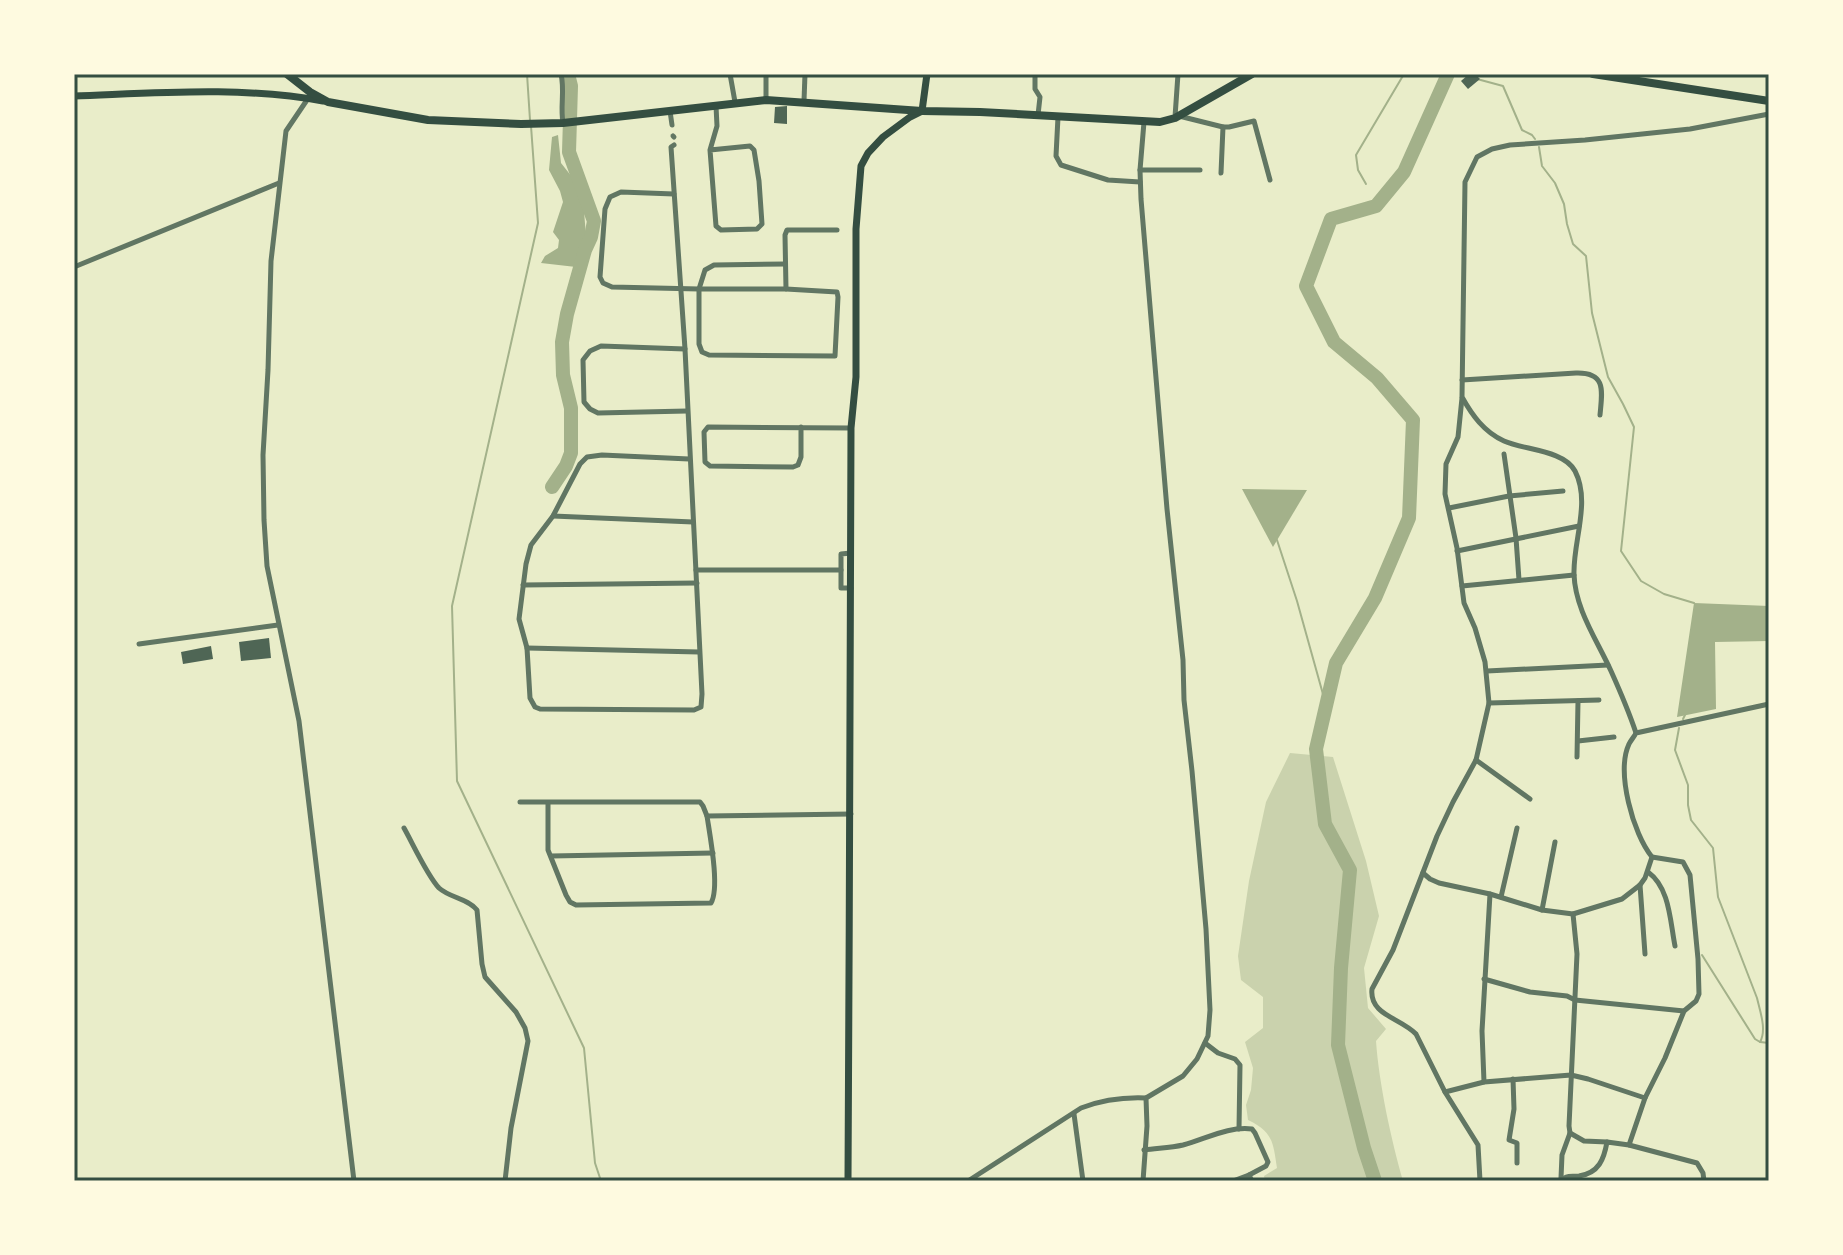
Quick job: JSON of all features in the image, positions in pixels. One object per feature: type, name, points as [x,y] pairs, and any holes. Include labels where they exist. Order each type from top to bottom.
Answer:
[{"type":"main road","points":[[287,74],[309,95]]},
{"type":"main road","points":[[922,111],[927,74]]},
{"type":"main road","points":[[74,96],[206,91],[309,95],[328,102],[428,120],[521,124],[563,123],[766,100],[1160,122],[1177,117],[1252,74]]},
{"type":"main road","points":[[1593,74],[1769,101]]},
{"type":"main road","points":[[848,1181],[851,428],[856,377],[856,229],[861,166],[868,153],[883,137],[922,111]]},
{"type":"street","points":[[561,74],[563,123]]},
{"type":"street","points":[[730,74],[735,102]]},
{"type":"street","points":[[766,74],[766,100]]},
{"type":"street","points":[[804,101],[805,74]]},
{"type":"street","points":[[1035,74],[1035,89],[1040,97],[1038,115]]},
{"type":"street","points":[[1178,74],[1177,117],[1223,127],[1254,121],[1270,180]]},
{"type":"street","points":[[309,95],[286,131],[279,183],[271,261],[263,455],[264,520],[267,566],[299,721],[354,1181]]},
{"type":"street","points":[[710,150],[750,146],[754,150],[759,181],[760,227],[721,230],[716,226],[710,150],[717,126],[716,106]]},
{"type":"street","points":[[670,111],[672,125]]},
{"type":"street","points":[[1480,1181],[1478,1145],[1445,1092],[1416,1034],[1374,1005],[1371,995],[1393,950],[1442,825],[1476,760],[1489,703],[1487,671],[1475,628],[1464,603],[1445,494],[1446,464],[1458,437],[1462,397],[1465,182],[1477,157],[1492,149],[1690,129],[1769,114]]},
{"type":"street","points":[[1058,117],[1056,156],[1061,165],[1108,180],[1140,182]]},
{"type":"street","points":[[968,1181],[1081,1108],[1102,1101],[1146,1098],[1183,1076],[1205,1043],[1209,1024],[1210,982],[1140,182],[1144,122]]},
{"type":"street","points":[[1221,173],[1223,127]]},
{"type":"street","points":[[674,145],[671,147],[685,349],[701,707],[535,707],[530,698],[527,648],[519,619],[523,585],[531,545],[553,516],[580,464],[587,457],[602,455],[689,459]]},
{"type":"street","points":[[1140,170],[1200,170]]},
{"type":"street","points":[[74,267],[279,183]]},
{"type":"street","points":[[674,194],[621,192],[610,197],[605,209],[600,277],[603,283],[612,287],[699,289],[786,289],[837,292],[838,297],[835,356],[709,355],[702,352],[699,344],[699,289],[705,270],[714,265],[785,264]]},
{"type":"street","points":[[786,289],[787,230],[837,230]]},
{"type":"street","points":[[685,349],[601,346],[590,351],[583,360],[584,402],[598,413],[687,411]]},
{"type":"street","points":[[1462,380],[1592,374],[1601,385],[1600,415]]},
{"type":"street","points":[[1462,397],[1473,416],[1495,436],[1505,442],[1557,456],[1574,468],[1580,485],[1581,510],[1574,575],[1581,608],[1636,733]]},
{"type":"street","points":[[801,427],[801,457],[798,465],[793,467],[710,466],[705,462],[704,432],[708,427],[801,427],[851,428]]},
{"type":"street","points":[[1504,454],[1519,580]]},
{"type":"street","points":[[1449,508],[1509,496],[1563,491]]},
{"type":"street","points":[[553,516],[693,522]]},
{"type":"street","points":[[1457,551],[1579,526]]},
{"type":"street","points":[[851,553],[841,554],[841,588],[851,588]]},
{"type":"street","points":[[696,570],[841,570]]},
{"type":"street","points":[[1462,586],[1574,575]]},
{"type":"street","points":[[523,585],[697,583]]},
{"type":"street","points":[[139,644],[278,625]]},
{"type":"street","points":[[527,648],[699,652]]},
{"type":"street","points":[[1487,671],[1608,665]]},
{"type":"street","points":[[1489,703],[1599,700]]},
{"type":"street","points":[[1577,757],[1578,701]]},
{"type":"street","points":[[1423,873],[1439,883],[1542,910],[1573,914],[1622,899],[1640,885],[1652,857],[1636,831],[1625,777],[1628,744],[1636,733],[1769,704]]},
{"type":"street","points":[[1578,741],[1614,737]]},
{"type":"street","points":[[1476,760],[1530,799]]},
{"type":"street","points":[[520,802],[700,802],[707,816],[713,853],[715,895],[711,903],[576,905],[570,902],[548,843],[548,803]]},
{"type":"street","points":[[707,816],[851,814]]},
{"type":"street","points":[[404,828],[438,887],[477,910],[485,977],[516,1012],[527,1034],[505,1181]]},
{"type":"street","points":[[1501,897],[1517,828]]},
{"type":"street","points":[[1542,910],[1555,842]]},
{"type":"street","points":[[551,856],[713,853]]},
{"type":"street","points":[[1629,1145],[1645,1098],[1684,1011],[1699,994],[1690,875],[1683,862],[1652,857]]},
{"type":"street","points":[[1648,872],[1664,895],[1675,946]]},
{"type":"street","points":[[1640,885],[1645,954]]},
{"type":"street","points":[[1484,1082],[1482,1031],[1490,894]]},
{"type":"street","points":[[1573,914],[1577,954],[1570,1133],[1562,1155],[1560,1179],[1581,1176],[1596,1168],[1604,1159],[1607,1142]]},
{"type":"street","points":[[1484,979],[1575,1000],[1684,1011]]},
{"type":"street","points":[[1205,1043],[1238,1062],[1239,1129]]},
{"type":"street","points":[[1445,1092],[1484,1082],[1571,1075],[1645,1098]]},
{"type":"street","points":[[1513,1079],[1514,1109],[1509,1140],[1517,1143],[1517,1163]]},
{"type":"street","points":[[1143,1181],[1146,1098]]},
{"type":"street","points":[[1074,1114],[1083,1181]]},
{"type":"street","points":[[1144,1150],[1169,1148],[1226,1130],[1252,1129],[1268,1162],[1250,1178],[1233,1181]]},
{"type":"street","points":[[1570,1133],[1584,1141],[1629,1145],[1697,1163],[1704,1181]]},
{"type":"shaded area","points":[[558,135],[561,163],[572,177],[584,211],[586,236],[576,267],[541,263],[545,256],[558,248],[559,240],[553,232],[563,202],[549,170],[552,137]]},
{"type":"shaded area","points":[[1242,489],[1307,490],[1273,547]]},
{"type":"shaded area","points":[[1694,603],[1769,606],[1769,641],[1715,642],[1716,709],[1677,717]]},
{"type":"shaded area","points":[[1290,753],[1333,757],[1366,861],[1379,916],[1364,968],[1368,1008],[1386,1029],[1376,1041],[1386,1111],[1403,1181],[1265,1181],[1264,1176],[1277,1168],[1273,1145],[1263,1129],[1248,1120],[1246,1105],[1253,1068],[1245,1042],[1263,1028],[1263,997],[1241,980],[1238,956],[1249,881],[1266,802]]},
{"type":"building","points":[[1469,74],[1475,74],[1480,79],[1468,89],[1461,81]]},
{"type":"building","points":[[787,106],[787,124],[774,123],[775,107]]},
{"type":"building","points":[[269,638],[271,658],[241,661],[239,642]]},
{"type":"building","points":[[211,646],[213,659],[183,664],[181,652]]},
{"type":"waterway","points":[[527,74],[530,120]]},
{"type":"waterway","points":[[552,487],[571,453],[571,408],[563,375],[562,342],[594,221],[569,152],[571,86],[568,74]]},
{"type":"waterway","points":[[1366,184],[1358,170],[1356,155],[1404,74]]},
{"type":"waterway","points":[[1375,1181],[1338,1045],[1350,870],[1325,824],[1316,749],[1336,663],[1375,598],[1409,518],[1413,420],[1377,378],[1334,342],[1306,286],[1331,219],[1376,206],[1404,172],[1448,74]]},
{"type":"waterway","points":[[1477,79],[1503,86],[1522,130],[1535,139]]},
{"type":"waterway","points":[[531,126],[538,223],[452,606],[457,781],[584,1048],[595,1163],[601,1181]]},
{"type":"waterway","points":[[1539,147],[1542,166],[1555,183],[1564,204],[1573,244],[1586,256],[1592,313],[1608,377],[1634,427],[1621,551],[1641,581],[1664,594],[1694,603]]},
{"type":"waterway","points":[[1277,540],[1326,705]]},
{"type":"waterway","points":[[1683,719],[1685,715]]},
{"type":"waterway","points":[[1679,728],[1675,750],[1688,785],[1691,820],[1713,848],[1718,897],[1760,1009],[1763,1026],[1760,1042]]},
{"type":"waterway","points":[[1702,955],[1755,1039],[1769,1043]]}]
